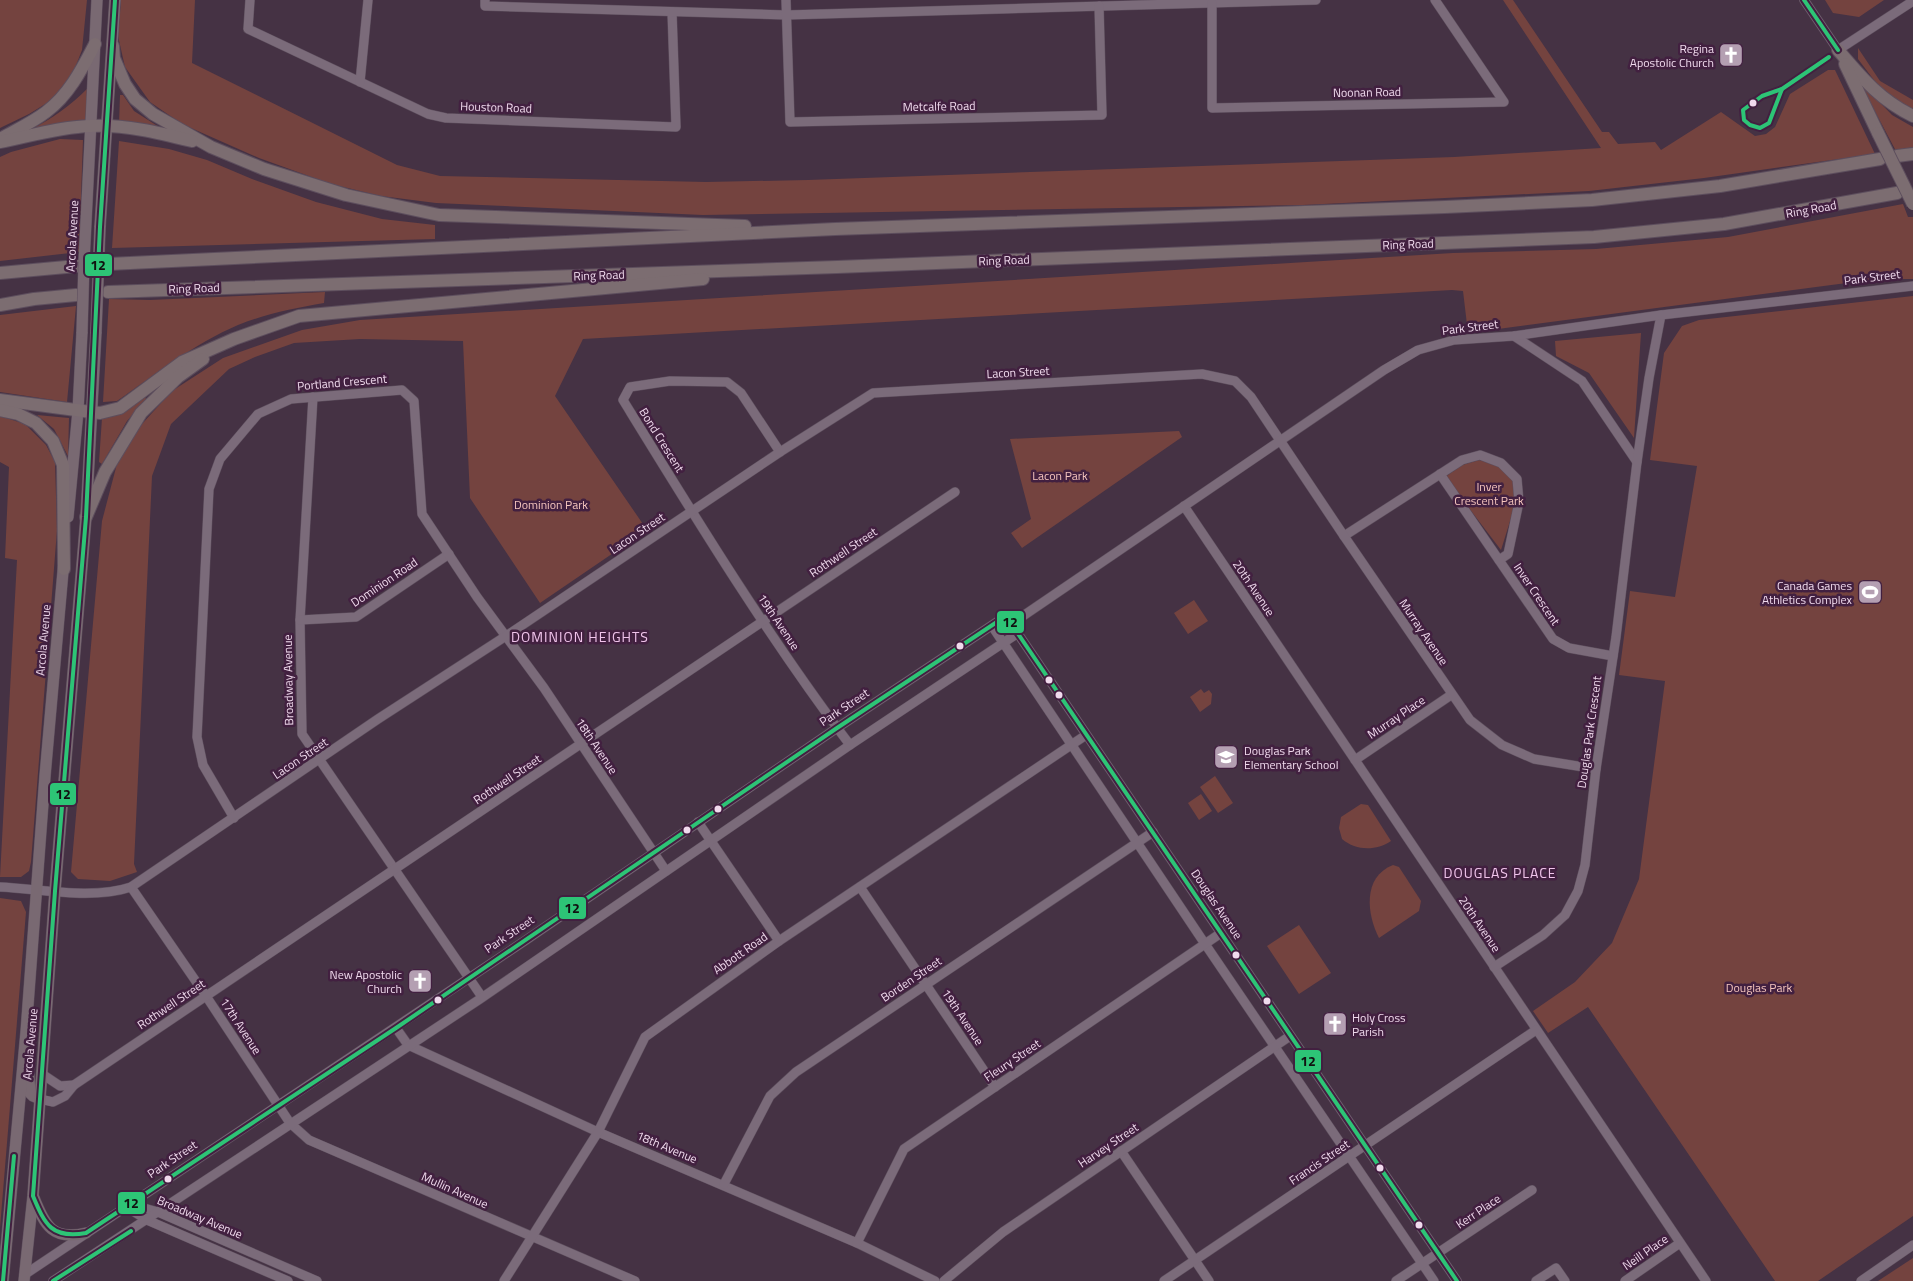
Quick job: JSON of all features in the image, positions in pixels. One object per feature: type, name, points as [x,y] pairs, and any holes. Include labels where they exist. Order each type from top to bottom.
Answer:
[{"type":"highway","points":[[0,141],[46,112],[66,93],[80,73],[95,44]]},
{"type":"highway","points":[[113,46],[118,69],[125,84],[135,99],[153,114],[212,147],[264,169],[346,195],[439,215],[835,229]]},
{"type":"highway","points":[[1838,50],[1871,87],[1895,107],[1913,116]]},
{"type":"highway","points":[[1838,50],[1913,204]]},
{"type":"highway","points":[[0,141],[52,131],[106,126],[163,134],[212,147]]},
{"type":"highway","points":[[1897,156],[1913,154]]},
{"type":"highway","points":[[109,264],[835,229],[1426,208],[1592,200],[1720,186],[1880,159]]},
{"type":"highway","name":"Ring Road","points":[[108,292],[838,267],[1594,237],[1724,224],[1896,193]]},
{"type":"highway","points":[[0,273],[78,266]]},
{"type":"highway","points":[[0,400],[100,413],[120,408],[182,362],[234,339],[299,316],[838,267]]},
{"type":"highway","points":[[0,305],[34,299],[76,295]]},
{"type":"highway","points":[[86,516],[105,472],[141,413],[178,377],[206,356],[234,339]]},
{"type":"highway","points":[[0,410],[18,414],[36,423],[53,441],[63,465],[64,569]]},
{"type":"main road","name":"Arcola Avenue","points":[[3,1281],[26,1032],[36,889],[78,411],[97,0]]},
{"type":"main road","name":"Arcola Avenue","points":[[21,1279],[33,1196],[55,891],[86,516],[100,227],[115,0]]},
{"type":"main road","points":[[26,1032],[30,1093],[40,1099]]},
{"type":"main road","points":[[33,1196],[42,1218],[58,1233],[66,1236],[86,1233]]},
{"type":"street","name":"Houston Road","points":[[250,0],[248,29],[428,114],[446,118],[676,127],[672,12]]},
{"type":"street","points":[[360,82],[368,0]]},
{"type":"street","points":[[485,0],[485,6],[786,15],[1008,4],[1099,6],[1316,0]]},
{"type":"street","name":"Metcalfe Road","points":[[786,0],[790,122],[1102,115],[1099,6]]},
{"type":"street","name":"Noonan Road","points":[[1212,3],[1212,108],[1504,102],[1435,0]]},
{"type":"street","points":[[1804,0],[1838,50],[1913,1]]},
{"type":"street","name":"Park Street","points":[[1020,618],[1384,370],[1418,350],[1454,340],[1514,336],[1661,314],[1913,286]]},
{"type":"street","name":"Douglas Park Crescent","points":[[1494,967],[1553,926],[1565,915],[1578,891],[1585,865],[1637,462],[1649,378],[1661,314]]},
{"type":"street","points":[[1514,336],[1582,381],[1637,462]]},
{"type":"street","name":"Lacon Street","points":[[0,887],[55,891],[116,892],[131,887],[319,761],[378,719],[506,636],[780,452],[873,393],[1202,374],[1235,381],[1251,397],[1280,442]]},
{"type":"street","name":"Bond Crescent","points":[[691,511],[623,400],[630,386],[670,381],[727,382],[741,393],[780,452]]},
{"type":"street","name":"Portland Crescent","points":[[234,818],[203,765],[197,737],[209,490],[220,459],[258,414],[291,399],[402,390],[414,401],[422,514],[477,597],[506,636]]},
{"type":"street","name":"Broadway Avenue","points":[[313,397],[300,620],[302,734],[482,997]]},
{"type":"street","name":"Murray Avenue","points":[[1280,442],[1470,720],[1486,734],[1514,751],[1534,759],[1596,769]]},
{"type":"street","name":"Inver Crescent","points":[[1344,536],[1462,460],[1480,455],[1501,463],[1517,479],[1519,502],[1508,554],[1500,560]]},
{"type":"street","name":"Inver Crescent","points":[[1440,474],[1553,638],[1569,648],[1613,656]]},
{"type":"street","name":"Rothwell Street","points":[[40,1099],[53,1102],[64,1096],[74,1085],[955,492]]},
{"type":"street","name":"20th Avenue","points":[[1184,506],[1706,1281]]},
{"type":"street","name":"19th Avenue","points":[[691,511],[763,621],[850,745]]},
{"type":"street","name":"Dominion Road","points":[[300,620],[356,617],[449,554]]},
{"type":"street","points":[[53,1281],[482,997],[850,745],[1004,643],[1018,633],[1020,618],[1006,616]]},
{"type":"street","name":"Park Street","points":[[21,1279],[126,1206],[396,1028],[653,852],[1006,616]]},
{"type":"street","name":"Douglas Avenue","points":[[1006,616],[1457,1281]]},
{"type":"street","points":[[992,626],[1434,1281]]},
{"type":"street","name":"18th Avenue","points":[[506,636],[666,871]]},
{"type":"street","name":"Murray Place","points":[[1355,760],[1452,695]]},
{"type":"street","name":"Abbott Road","points":[[504,1281],[598,1132],[644,1037],[779,942],[1086,735]]},
{"type":"street","points":[[698,822],[779,942]]},
{"type":"street","name":"Borden Street","points":[[724,1184],[770,1096],[796,1072],[1153,832]]},
{"type":"street","name":"17th Avenue","points":[[131,887],[278,1105]]},
{"type":"street","name":"19th Avenue","points":[[860,887],[995,1087]]},
{"type":"street","name":"Fleury Street","points":[[857,1242],[904,1149],[1221,933]]},
{"type":"street","points":[[396,1028],[408,1045]]},
{"type":"street","name":"Francis Street","points":[[1164,1281],[1536,1030]]},
{"type":"street","name":"Harvey Street","points":[[944,1281],[1003,1232],[1290,1036]]},
{"type":"street","name":"18th Avenue","points":[[408,1045],[598,1132],[857,1242],[935,1281]]},
{"type":"street","points":[[42,1074],[60,1086],[74,1085]]},
{"type":"street","name":"Mullin Avenue","points":[[278,1105],[290,1123],[309,1140],[635,1281]]},
{"type":"street","points":[[1121,1151],[1209,1281]]},
{"type":"street","name":"Kerr Place","points":[[1396,1281],[1532,1190]]},
{"type":"street","name":"Broadway Avenue","points":[[126,1206],[158,1212],[317,1281]]},
{"type":"street","name":"Broadway Avenue","points":[[126,1206],[147,1220],[288,1281]]},
{"type":"street","name":"Neill Place","points":[[1625,1281],[1680,1243]]},
{"type":"street","points":[[1861,1281],[1913,1245]]},
{"type":"street","points":[[1536,1281],[1556,1268],[1565,1281]]},
{"type":"green space","points":[[0,0],[87,0],[82,50],[73,73],[55,98],[29,114],[0,128]]},
{"type":"green space","points":[[121,0],[195,0],[192,63],[397,165],[440,176],[706,182],[808,180],[1454,157],[1601,148],[1503,0],[1513,0],[1602,132],[1609,132],[1618,144],[1655,142],[1661,150],[1721,112],[1755,136],[1766,134],[1775,127],[1790,94],[1828,70],[1835,70],[1875,154],[1704,178],[1589,191],[1303,205],[703,215],[436,203],[381,196],[331,184],[259,158],[182,124],[150,102],[125,67],[118,36]]},
{"type":"green space","points":[[1825,0],[1884,0],[1859,17],[1833,13]]},
{"type":"green space","points":[[1858,48],[1880,81],[1913,100],[1913,112],[1880,88],[1858,59]]},
{"type":"green space","points":[[1864,86],[1892,115],[1913,127],[1913,147],[1896,151],[1862,87]]},
{"type":"green space","points":[[88,88],[85,124],[30,130],[61,111]]},
{"type":"green space","points":[[120,95],[123,95],[134,111],[159,127],[119,125]]},
{"type":"green space","points":[[60,139],[83,140],[79,252],[0,261],[0,157],[11,152]]},
{"type":"green space","points":[[119,141],[169,149],[207,160],[252,179],[316,202],[382,219],[435,225],[435,239],[112,248]]},
{"type":"green space","name":"Dominion Park","points":[[1903,204],[1908,217],[1913,217],[1913,279],[1877,279],[1468,333],[1463,291],[1452,290],[583,339],[555,396],[647,530],[540,603],[470,498],[463,341],[360,339],[294,343],[255,357],[229,369],[171,424],[152,476],[134,864],[137,872],[110,881],[78,879],[71,872],[102,521],[118,460],[142,424],[172,391],[223,358],[302,330],[360,320],[1453,253],[1596,249],[1728,237]]},
{"type":"green space","points":[[325,292],[324,303],[291,309],[238,325],[206,341],[117,401],[103,402],[109,299],[150,300]]},
{"type":"green space","name":"Douglas Park","points":[[1913,296],[1913,1216],[1818,1281],[1775,1281],[1588,1007],[1548,1033],[1533,1011],[1575,982],[1612,943],[1639,879],[1665,681],[1619,675],[1630,591],[1675,597],[1697,466],[1650,460],[1664,353],[1682,326],[1699,320]]},
{"type":"green space","points":[[76,306],[67,402],[0,392],[0,315]]},
{"type":"green space","points":[[1641,333],[1634,438],[1589,373],[1556,356],[1555,341]]},
{"type":"green space","points":[[145,397],[146,399],[127,421],[102,464],[99,462],[102,418],[114,416]]},
{"type":"green space","points":[[37,415],[69,418],[68,456],[54,429]]},
{"type":"green space","points":[[0,416],[25,424],[46,445],[55,462],[57,530],[31,862],[29,871],[21,877],[0,877],[17,560],[5,558],[9,467],[0,462]]},
{"type":"green space","name":"Lacon Park","points":[[1179,431],[1182,437],[1022,548],[1011,533],[1031,519],[1010,439]]},
{"type":"green space","name":"Inver Crescent Park","points":[[1479,460],[1499,466],[1514,480],[1516,502],[1501,550],[1445,477],[1462,465]]},
{"type":"green space","points":[[1194,600],[1208,621],[1188,634],[1174,613]]},
{"type":"green space","points":[[1201,689],[1204,693],[1209,690],[1212,694],[1211,704],[1200,712],[1190,697]]},
{"type":"green space","points":[[1215,776],[1233,803],[1218,813],[1200,787]]},
{"type":"green space","points":[[1201,794],[1212,811],[1199,820],[1188,803]]},
{"type":"green space","points":[[1361,804],[1368,805],[1391,841],[1379,847],[1360,848],[1342,839],[1339,828],[1341,817]]},
{"type":"green space","points":[[1393,865],[1399,867],[1421,901],[1419,911],[1379,938],[1372,919],[1370,897],[1376,878]]},
{"type":"green space","points":[[0,898],[21,901],[26,912],[0,1228]]},
{"type":"green space","points":[[1299,925],[1331,973],[1299,994],[1267,946]]},
{"type":"green space","points":[[1913,1258],[1913,1281],[1878,1281]]},
{"type":"transit line","name":"12","points":[[115,0],[100,227],[86,517],[55,891],[33,1196],[51,1228],[65,1234],[86,1233],[396,1028],[837,728],[1006,616],[1457,1281]]},
{"type":"transit line","name":"12","points":[[1804,0],[1838,50]]},
{"type":"transit line","name":"12","points":[[1782,89],[1829,57]]},
{"type":"transit line","name":"12","points":[[1782,89],[1769,123],[1760,128],[1750,125],[1744,120],[1743,110],[1762,96],[1782,89]]},
{"type":"transit line","name":"12","points":[[3,1281],[14,1156]]},
{"type":"transit line","name":"12","points":[[53,1281],[131,1231]]},
{"type":"place","name":"Regina Apostolic Church","points":[[1731,55]]},
{"type":"place","name":"Canada Games Athletics Complex","points":[[1870,592]]},
{"type":"place","name":"Douglas Park Elementary School","points":[[1226,757]]},
{"type":"place","name":"New Apostolic Church","points":[[420,981]]},
{"type":"place","name":"Holy Cross Parish","points":[[1335,1024]]},
{"type":"district","name":"DOMINION HEIGHTS","points":[[580,636]]},
{"type":"district","name":"DOUGLAS PLACE","points":[[1500,872]]}]
